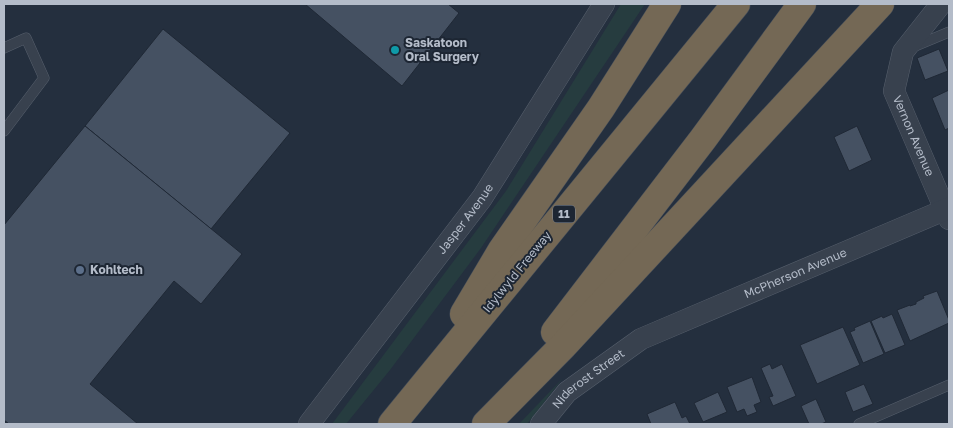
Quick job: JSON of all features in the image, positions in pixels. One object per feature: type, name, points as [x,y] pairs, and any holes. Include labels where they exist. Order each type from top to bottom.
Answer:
[{"type":"highway","points":[[419,392],[502,250],[601,108],[667,4]]},
{"type":"highway","name":"Idylwyld Freeway","points":[[392,424],[736,4]]},
{"type":"highway","points":[[485,424],[697,147],[802,4]]},
{"type":"highway","points":[[485,424],[563,346],[880,4]]},
{"type":"street","name":"Jasper Avenue","points":[[309,424],[482,198],[604,4]]},
{"type":"street","name":"Vernon Avenue","points":[[941,4],[903,52],[894,91],[948,212]]},
{"type":"street","name":"McPherson Avenue","points":[[641,339],[948,212]]},
{"type":"street","name":"Niderost Street","points":[[541,424],[567,392],[641,339]]},
{"type":"lane","points":[[903,52],[949,32]]},
{"type":"lane","points":[[4,48],[26,38],[44,78],[4,131]]},
{"type":"lane","points":[[859,424],[949,385]]},
{"type":"green space","points":[[621,4],[645,4],[481,248],[390,370],[346,424],[332,424],[506,191]]},
{"type":"green space","points":[[563,378],[527,424],[519,424]]},
{"type":"building","name":"Saskatoon Oral Surgery","points":[[305,4],[448,4],[459,13],[402,86]]},
{"type":"building","points":[[163,29],[290,133],[211,229],[85,126]]},
{"type":"building","points":[[939,49],[948,71],[925,80],[917,58]]},
{"type":"building","points":[[949,90],[949,128],[945,130],[932,98]]},
{"type":"building","points":[[85,126],[242,254],[201,304],[174,281],[90,384],[138,424],[9,424],[4,420],[4,225]]},
{"type":"building","points":[[857,126],[872,160],[849,171],[834,137]]},
{"type":"building","points":[[937,291],[949,323],[910,341],[897,310],[916,304],[916,302],[924,298],[923,296]]},
{"type":"building","points":[[892,314],[905,345],[885,353],[871,321]]},
{"type":"building","points":[[870,321],[884,354],[863,363],[850,332],[855,330],[854,328]]},
{"type":"building","points":[[843,327],[860,365],[817,384],[800,345]]},
{"type":"building","points":[[770,364],[772,369],[782,364],[796,396],[773,406],[769,397],[773,396],[761,368]]},
{"type":"building","points":[[752,377],[761,402],[754,405],[757,412],[747,416],[744,409],[737,412],[727,387]]},
{"type":"building","points":[[864,384],[873,404],[853,412],[845,392]]},
{"type":"building","points":[[718,392],[727,412],[703,422],[694,403]]},
{"type":"building","points":[[816,399],[826,422],[809,424],[801,406]]},
{"type":"building","points":[[675,402],[682,418],[686,416],[690,424],[651,424],[647,414]]},
{"type":"place","name":"Saskatoon Oral Surgery","points":[[395,50]]},
{"type":"place","name":"Kohltech","points":[[80,270]]}]
